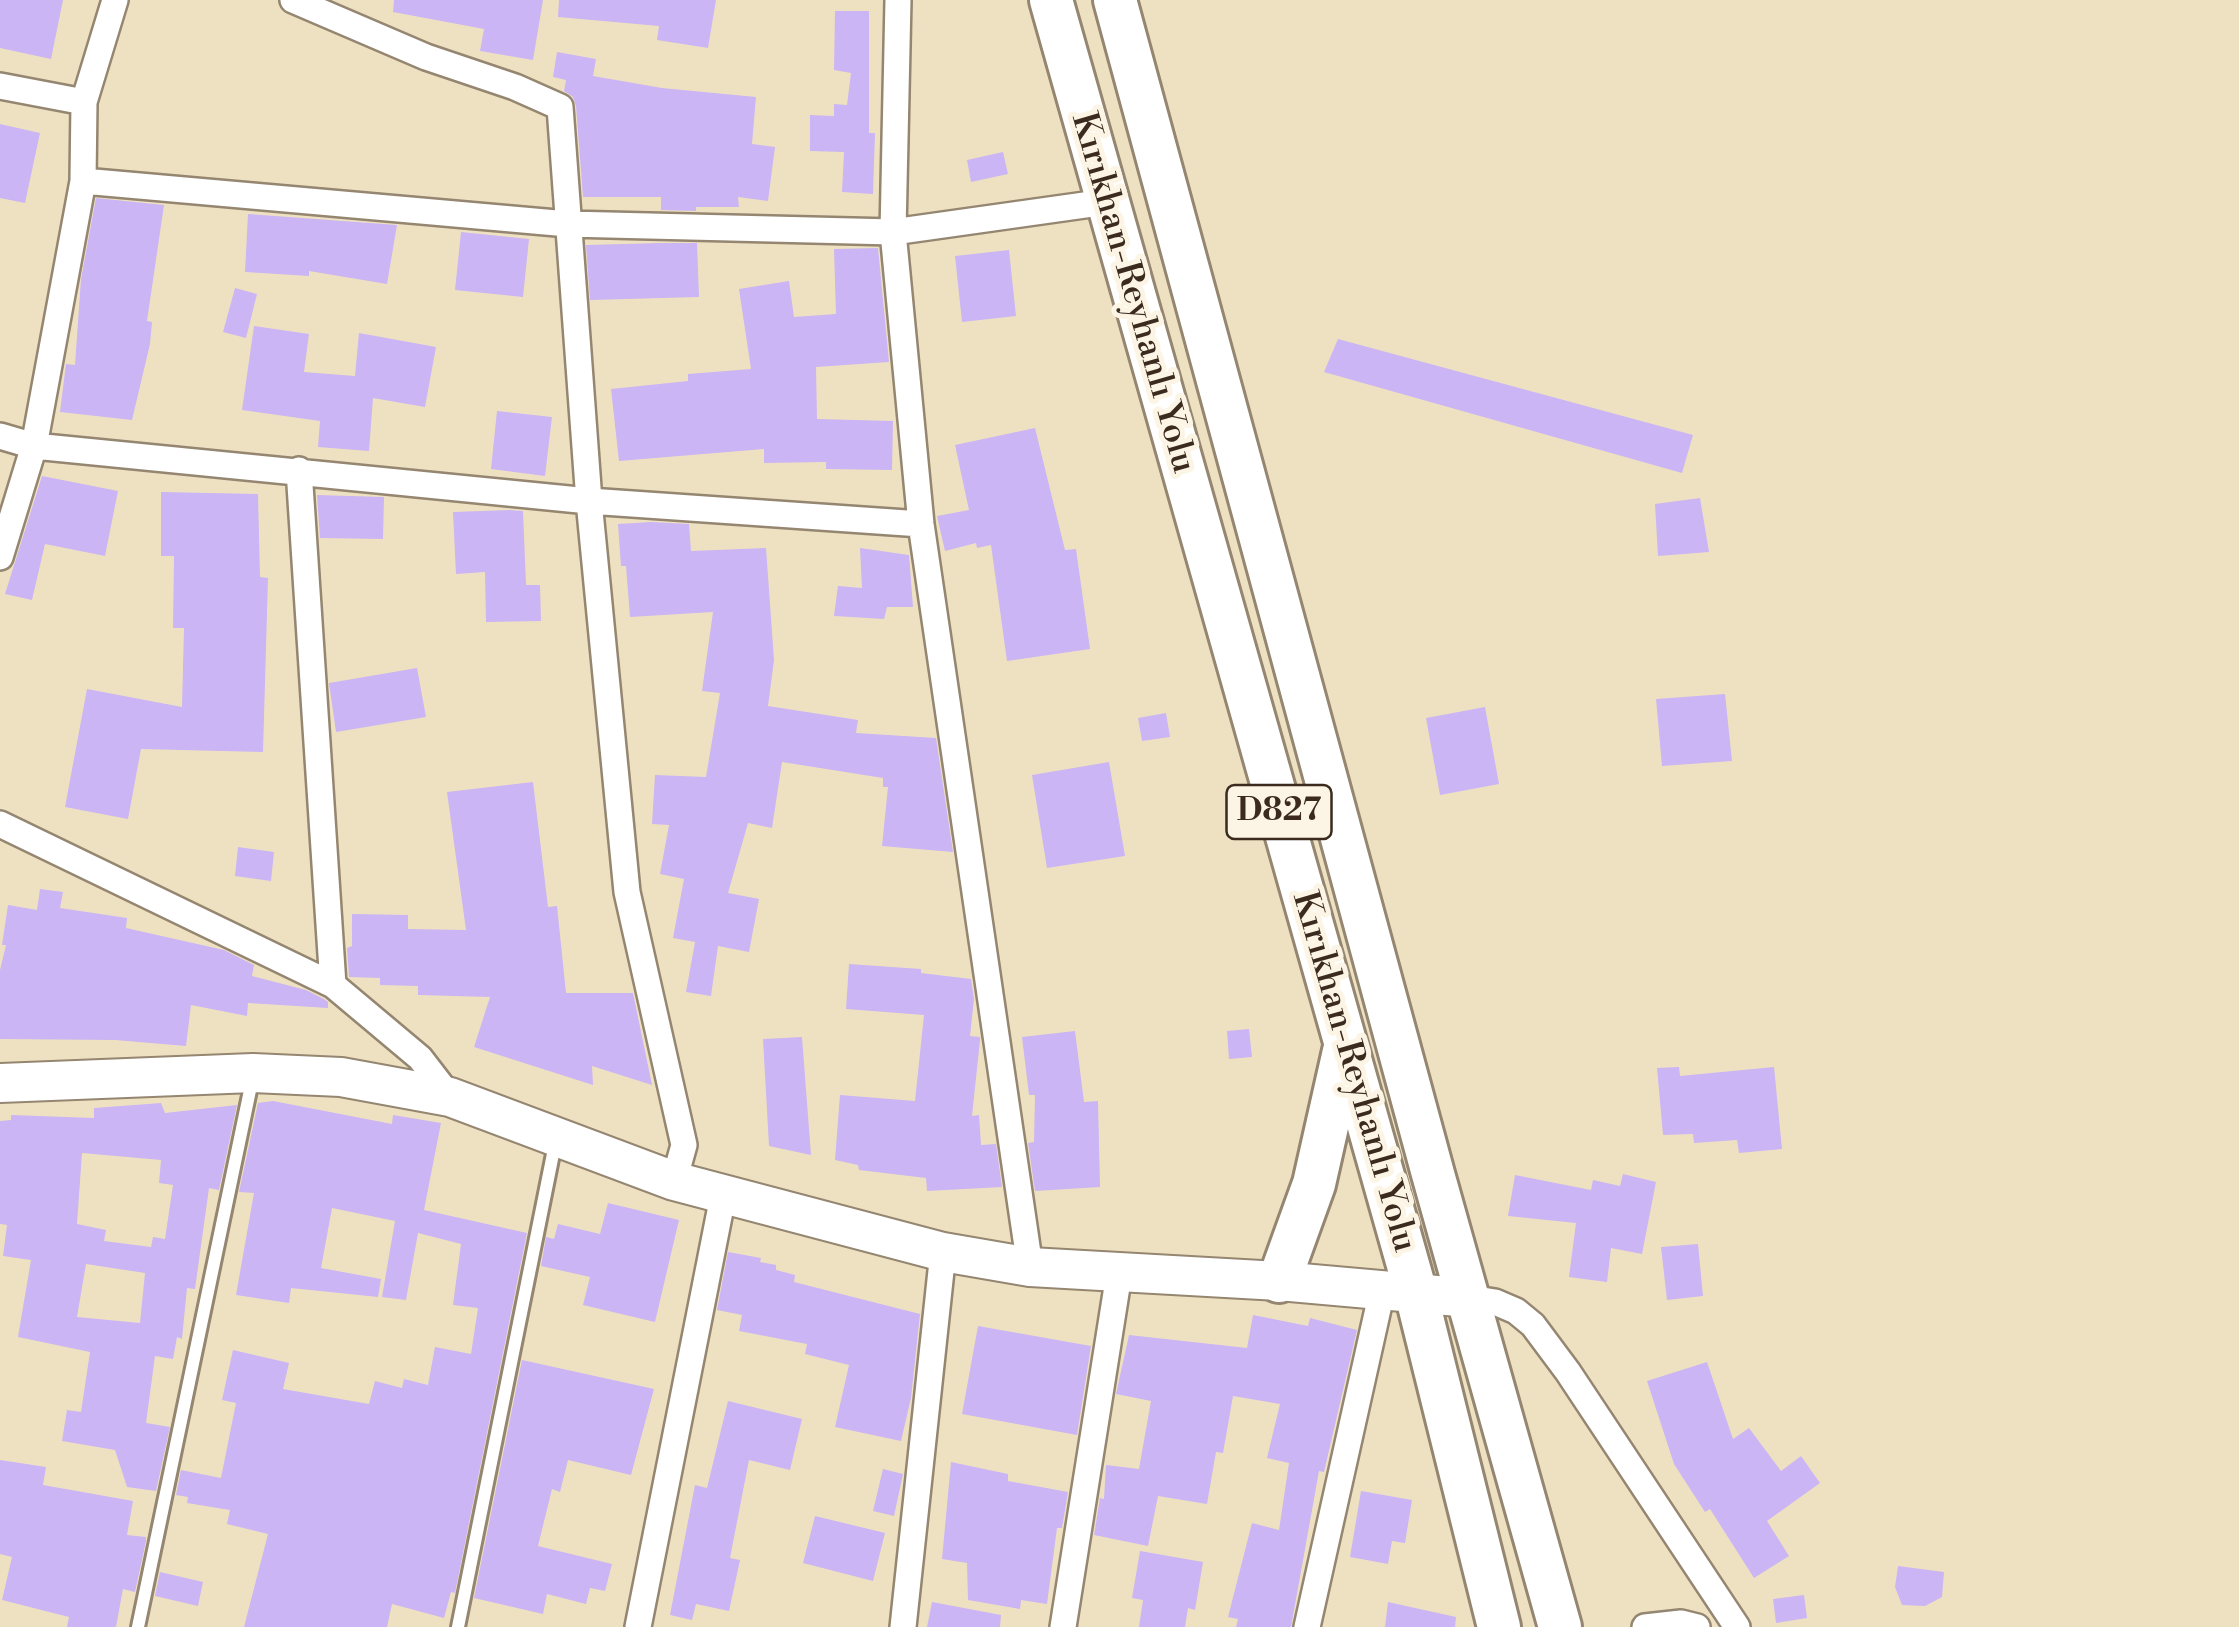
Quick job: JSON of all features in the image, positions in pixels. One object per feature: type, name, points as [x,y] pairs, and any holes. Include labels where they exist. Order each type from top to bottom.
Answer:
[{"type":"highway","name":"Kırıkhan-Reyhanlı Yolu","points":[[1051,0],[1346,1046],[1399,1292],[1499,1627]]},
{"type":"highway","name":"Kırıkhan-Reyhanlı Yolu","points":[[1115,0],[1560,1627]]},
{"type":"highway","points":[[1279,1281],[1314,1184],[1346,1046]]},
{"type":"main road","points":[[0,1083],[254,1073],[341,1077],[450,1097],[674,1181],[943,1252],[1030,1267],[1279,1281],[1470,1298]]},
{"type":"street","points":[[0,557],[34,446],[83,181],[84,102],[115,0]]},
{"type":"street","points":[[293,0],[426,57],[515,87],[560,107],[589,502],[627,892],[684,1145],[674,1181]]},
{"type":"street","points":[[898,0],[893,232],[921,524],[1030,1267]]},
{"type":"street","points":[[0,86],[84,102]]},
{"type":"street","points":[[83,181],[568,224],[893,232],[1106,202]]},
{"type":"street","points":[[0,436],[34,446],[589,502],[921,524]]},
{"type":"street","points":[[299,470],[332,986]]},
{"type":"street","points":[[0,824],[332,986],[420,1058],[450,1097]]},
{"type":"street","points":[[638,1627],[723,1196]]},
{"type":"street","points":[[903,1627],[943,1252]]},
{"type":"street","points":[[1064,1627],[1118,1274]]},
{"type":"street","points":[[1307,1627],[1399,1292]]},
{"type":"street","points":[[1470,1298],[1495,1302],[1516,1311],[1533,1325],[1737,1627]]},
{"type":"street","points":[[1645,1627],[1698,1627]]},
{"type":"lane","points":[[138,1627],[254,1073]]},
{"type":"lane","points":[[458,1627],[556,1136]]},
{"type":"building","points":[[0,0],[63,0],[51,59],[0,48]]},
{"type":"building","points":[[394,0],[543,0],[533,60],[480,51],[484,29],[393,12]]},
{"type":"building","points":[[559,0],[716,0],[708,48],[657,40],[659,26],[558,17]]},
{"type":"building","points":[[835,11],[869,11],[869,133],[875,133],[873,194],[842,192],[844,152],[810,151],[810,115],[834,116],[834,104],[847,105],[851,73],[834,70]]},
{"type":"building","points":[[557,52],[596,59],[593,76],[662,88],[756,97],[752,144],[775,147],[768,201],[738,197],[739,207],[696,207],[696,211],[661,210],[661,197],[583,197],[576,106],[573,97],[564,91],[566,80],[553,77]]},
{"type":"building","points":[[0,124],[40,133],[25,203],[0,198]]},
{"type":"building","points":[[1003,152],[1008,174],[971,182],[967,160]]},
{"type":"building","points":[[96,198],[164,205],[147,321],[152,322],[150,344],[132,420],[60,412],[66,364],[75,365],[81,279]]},
{"type":"building","points":[[248,214],[397,225],[387,284],[309,271],[309,276],[245,272]]},
{"type":"building","points":[[461,232],[529,239],[523,297],[455,290]]},
{"type":"building","points":[[697,243],[699,297],[590,300],[586,245]]},
{"type":"building","points":[[878,248],[889,362],[816,367],[817,419],[893,421],[892,470],[826,469],[826,462],[764,463],[764,449],[619,461],[611,389],[688,381],[688,374],[751,369],[739,289],[789,281],[794,317],[836,314],[834,249]]},
{"type":"building","points":[[1009,250],[1016,316],[962,322],[955,256]]},
{"type":"building","points":[[235,288],[257,294],[246,338],[223,332]]},
{"type":"building","points":[[254,326],[309,334],[304,372],[355,376],[359,333],[436,347],[425,407],[373,398],[369,451],[318,447],[320,421],[242,410]]},
{"type":"building","points":[[1338,339],[1693,435],[1682,473],[1324,372]]},
{"type":"building","points":[[497,411],[552,417],[545,476],[491,469]]},
{"type":"building","points":[[1035,428],[1065,550],[1076,549],[1090,649],[1007,661],[991,545],[977,548],[976,543],[945,551],[937,516],[969,510],[955,445]]},
{"type":"building","points":[[42,476],[118,491],[105,556],[45,544],[32,600],[5,594]]},
{"type":"building","points":[[161,492],[258,494],[260,577],[268,578],[263,752],[141,749],[128,819],[65,807],[87,689],[182,707],[184,628],[173,628],[174,556],[161,556]]},
{"type":"building","points":[[317,495],[384,497],[383,539],[320,538]]},
{"type":"building","points":[[1700,498],[1709,552],[1658,556],[1655,504]]},
{"type":"building","points":[[523,511],[526,585],[540,585],[541,621],[486,622],[485,572],[456,574],[453,512]]},
{"type":"building","points":[[618,524],[689,524],[691,551],[766,548],[774,660],[768,706],[858,720],[856,733],[936,738],[953,852],[882,846],[888,787],[883,787],[883,778],[782,762],[772,828],[748,823],[728,893],[759,899],[749,952],[718,946],[711,996],[686,992],[695,942],[673,938],[684,879],[660,874],[669,825],[652,824],[655,775],[706,777],[720,693],[702,691],[713,612],[630,617]]},
{"type":"building","points":[[860,548],[909,555],[913,607],[887,607],[884,619],[834,616],[838,586],[862,588]]},
{"type":"building","points":[[417,668],[426,717],[336,732],[329,683]]},
{"type":"building","points":[[1725,694],[1732,761],[1662,766],[1656,699]]},
{"type":"building","points":[[1485,707],[1499,784],[1440,795],[1426,718]]},
{"type":"building","points":[[1166,713],[1170,737],[1142,741],[1138,718]]},
{"type":"building","points":[[1109,762],[1125,856],[1047,868],[1032,775]]},
{"type":"building","points":[[533,782],[548,907],[557,906],[566,993],[633,993],[652,1085],[592,1066],[593,1085],[474,1047],[490,997],[418,995],[418,986],[380,985],[380,978],[349,977],[347,948],[352,946],[352,914],[408,915],[408,929],[466,930],[447,792]]},
{"type":"building","points":[[238,847],[274,852],[271,881],[235,876]]},
{"type":"building","points":[[40,889],[63,892],[60,908],[127,918],[126,928],[224,950],[254,965],[252,976],[306,990],[328,1002],[328,1008],[248,1003],[247,1016],[191,1005],[186,1046],[115,1040],[0,1039],[0,970],[8,905],[37,910]]},
{"type":"building","points":[[849,964],[921,969],[921,973],[971,979],[974,999],[970,1036],[980,1037],[972,1116],[979,1115],[981,1145],[996,1144],[1002,1187],[927,1191],[926,1178],[859,1170],[858,1165],[835,1160],[840,1095],[915,1101],[924,1015],[846,1009]]},
{"type":"building","points":[[1249,1029],[1252,1057],[1229,1059],[1227,1031]]},
{"type":"building","points":[[1075,1031],[1084,1102],[1098,1101],[1100,1187],[1035,1191],[1028,1143],[1034,1142],[1035,1095],[1029,1095],[1022,1037]]},
{"type":"building","points":[[802,1037],[811,1155],[769,1146],[763,1039]]},
{"type":"building","points":[[1679,1067],[1680,1076],[1774,1067],[1782,1149],[1739,1153],[1737,1140],[1694,1143],[1693,1134],[1663,1135],[1657,1068]]},
{"type":"building","points":[[273,1101],[392,1124],[393,1115],[441,1123],[424,1210],[527,1233],[455,1593],[451,1592],[444,1618],[392,1604],[387,1627],[244,1627],[268,1534],[227,1524],[230,1510],[187,1503],[188,1497],[176,1495],[181,1470],[221,1478],[236,1403],[222,1400],[233,1350],[289,1363],[283,1389],[369,1404],[375,1381],[402,1388],[404,1379],[428,1385],[435,1347],[471,1354],[478,1308],[453,1305],[461,1244],[418,1233],[406,1300],[382,1297],[395,1221],[332,1208],[321,1268],[381,1279],[378,1297],[291,1288],[289,1303],[236,1295],[254,1193],[239,1192],[258,1103]]},
{"type":"building","points":[[161,1103],[165,1113],[237,1105],[219,1190],[209,1188],[195,1289],[187,1288],[182,1339],[177,1337],[173,1359],[155,1356],[146,1423],[170,1427],[156,1491],[127,1487],[115,1450],[62,1441],[67,1410],[81,1412],[90,1352],[18,1337],[31,1260],[3,1256],[7,1225],[0,1224],[0,1121],[11,1120],[11,1115],[94,1118],[94,1108]],"holes":[[[82,1153],[161,1160],[159,1183],[173,1185],[165,1239],[153,1237],[151,1247],[104,1241],[106,1230],[77,1224]],[[86,1264],[145,1273],[140,1323],[77,1317]]]},
{"type":"building","points":[[1623,1174],[1656,1182],[1642,1254],[1611,1248],[1607,1282],[1569,1277],[1576,1223],[1508,1216],[1515,1175],[1591,1190],[1593,1180],[1620,1186]]},
{"type":"building","points":[[608,1203],[679,1220],[655,1322],[583,1305],[590,1277],[541,1266],[546,1237],[554,1239],[558,1224],[600,1234]]},
{"type":"building","points":[[1698,1244],[1703,1296],[1667,1300],[1661,1247]]},
{"type":"building","points":[[728,1252],[761,1258],[760,1262],[776,1265],[776,1270],[795,1275],[794,1282],[920,1314],[911,1398],[901,1441],[835,1427],[849,1365],[805,1354],[807,1344],[739,1331],[742,1315],[717,1310]]},
{"type":"building","points":[[1253,1315],[1308,1326],[1310,1318],[1357,1330],[1324,1472],[1319,1471],[1291,1627],[1236,1627],[1238,1619],[1228,1617],[1252,1523],[1279,1530],[1289,1463],[1267,1458],[1280,1404],[1233,1396],[1223,1453],[1216,1452],[1207,1504],[1158,1496],[1148,1546],[1094,1535],[1100,1498],[1104,1499],[1106,1465],[1139,1469],[1151,1401],[1116,1394],[1129,1335],[1247,1348]]},
{"type":"building","points":[[978,1326],[1091,1346],[1077,1435],[962,1414]]},
{"type":"building","points":[[522,1360],[654,1389],[631,1475],[568,1460],[560,1492],[552,1489],[538,1546],[612,1564],[605,1591],[590,1588],[586,1604],[547,1594],[543,1614],[474,1598]]},
{"type":"building","points":[[1707,1362],[1733,1439],[1749,1428],[1781,1471],[1801,1456],[1820,1483],[1767,1521],[1789,1556],[1754,1578],[1710,1509],[1705,1512],[1674,1464],[1647,1381]]},
{"type":"building","points":[[728,1401],[802,1419],[790,1470],[749,1460],[730,1558],[740,1560],[729,1611],[696,1604],[692,1620],[670,1615],[695,1485],[707,1488]]},
{"type":"building","points":[[0,1460],[46,1467],[43,1485],[133,1501],[127,1535],[146,1537],[146,1541],[135,1592],[123,1589],[116,1627],[67,1627],[69,1617],[2,1600],[12,1557],[0,1554]]},
{"type":"building","points":[[951,1462],[1008,1474],[1008,1481],[1068,1492],[1062,1528],[1057,1528],[1047,1604],[1021,1600],[1020,1609],[968,1600],[967,1563],[942,1559]]},
{"type":"building","points":[[883,1469],[903,1474],[894,1516],[873,1511]]},
{"type":"building","points":[[1361,1491],[1412,1500],[1405,1543],[1392,1541],[1388,1564],[1350,1557]]},
{"type":"building","points":[[815,1516],[885,1533],[873,1581],[803,1563]]},
{"type":"building","points":[[1140,1551],[1203,1562],[1195,1610],[1188,1608],[1185,1627],[1139,1627],[1143,1600],[1132,1598]]},
{"type":"building","points":[[1898,1566],[1944,1572],[1942,1597],[1925,1606],[1902,1605],[1895,1587]]},
{"type":"building","points":[[160,1572],[203,1582],[198,1606],[155,1596]]},
{"type":"building","points":[[1804,1595],[1807,1618],[1776,1623],[1773,1599]]},
{"type":"building","points":[[932,1602],[1001,1615],[1000,1627],[927,1627]]},
{"type":"building","points":[[1388,1602],[1456,1617],[1455,1627],[1385,1627]]}]
